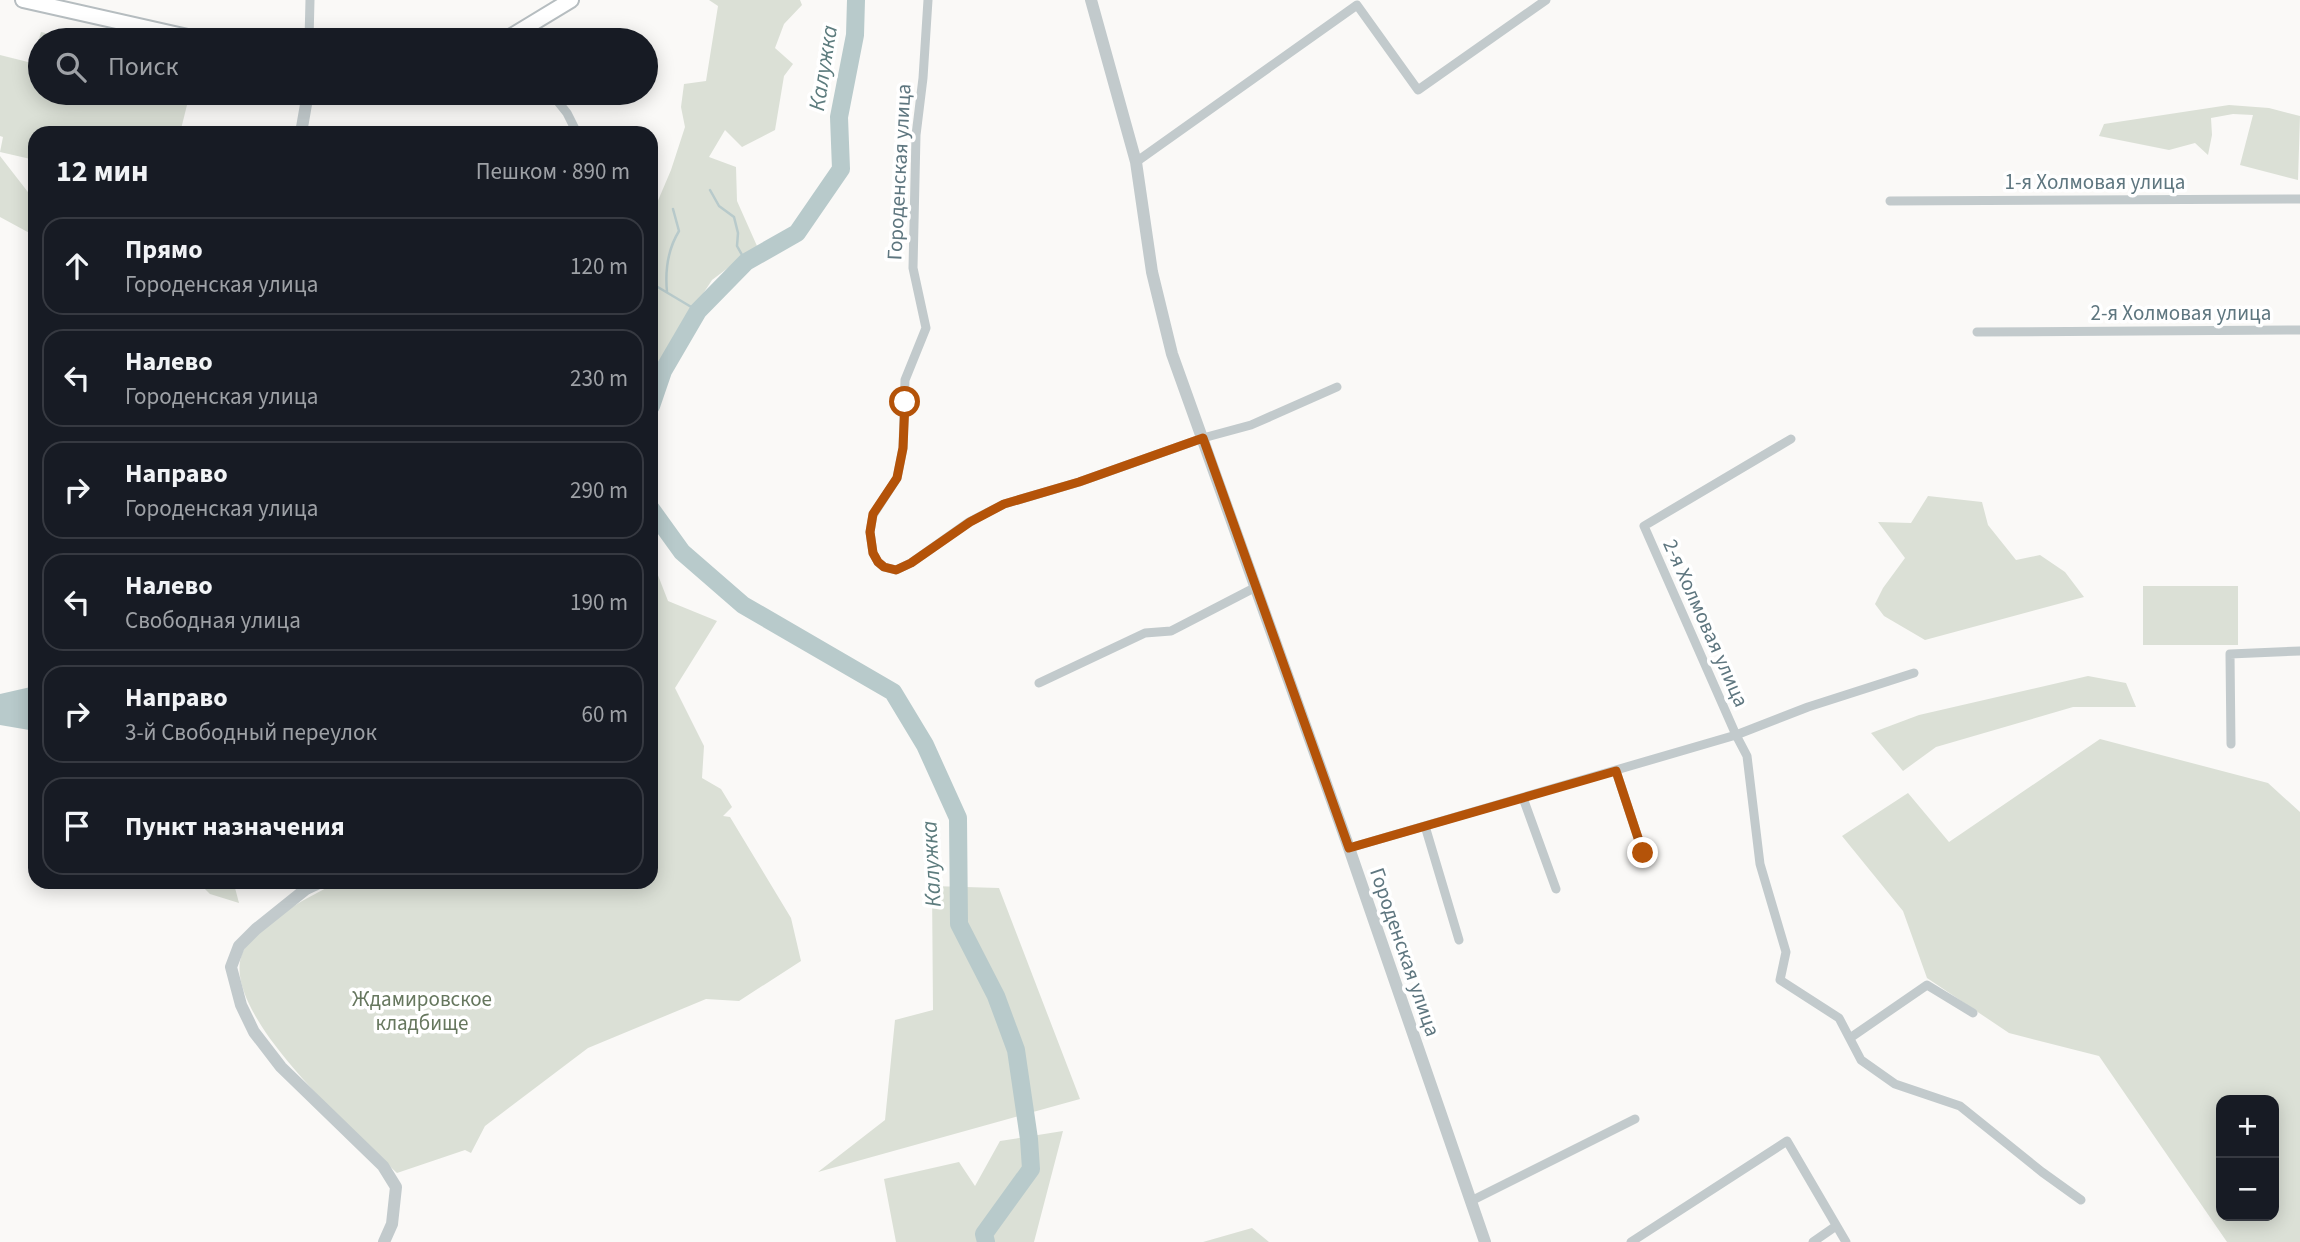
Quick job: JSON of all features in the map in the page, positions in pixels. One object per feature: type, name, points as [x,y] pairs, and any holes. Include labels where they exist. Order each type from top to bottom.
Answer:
[{"type":"main road","points":[[23,0],[148,28]]},
{"type":"main road","points":[[527,28],[571,0]]},
{"type":"street","points":[[309,28],[310,0]]},
{"type":"street","name":"Городенская улица","points":[[928,0],[916,135],[913,268],[926,328],[905,380],[903,448],[897,478],[873,514],[870,532],[873,553],[878,562],[884,567],[896,570],[911,563],[970,522],[1004,504],[1079,482],[1203,438],[1251,425],[1337,387]]},
{"type":"street","name":"Городенская улица","points":[[1091,0],[1136,162],[1152,272],[1172,354],[1349,848],[1485,1242]]},
{"type":"street","points":[[1136,162],[1357,5],[1418,90],[1546,0]]},
{"type":"street","points":[[302,126],[306,105]]},
{"type":"street","points":[[561,105],[574,126]]},
{"type":"street","name":"1-я Холмовая улица","points":[[1890,201],[2300,198]]},
{"type":"street","name":"2-я Холмовая улица","points":[[1978,332],[2300,330]]},
{"type":"street","name":"2-я Холмовая улица","points":[[1736,735],[1644,526],[1791,439]]},
{"type":"street","points":[[1040,683],[1145,633],[1171,631],[1256,587]]},
{"type":"street","points":[[2231,744],[2230,653],[2300,651]]},
{"type":"street","points":[[1349,848],[1736,735],[1808,707],[1914,673]]},
{"type":"street","points":[[1736,735],[1747,756],[1760,864],[1786,952],[1780,980],[1839,1018],[1861,1060],[1895,1084],[1960,1106],[2081,1200]]},
{"type":"street","points":[[1616,771],[1643,853]]},
{"type":"street","points":[[1523,798],[1556,889]]},
{"type":"street","points":[[1425,826],[1459,940]]},
{"type":"street","points":[[306,889],[279,909],[239,946],[231,967],[241,1005],[254,1032],[281,1067],[383,1166],[397,1187],[392,1224],[384,1242]]},
{"type":"street","points":[[1850,1038],[1927,985],[1973,1013]]},
{"type":"street","points":[[1471,1201],[1635,1119]]},
{"type":"street","points":[[1631,1242],[1787,1141],[1846,1242]]},
{"type":"street","points":[[1812,1242],[1836,1227]]},
{"type":"green space","points":[[709,0],[800,0],[802,5],[784,24],[775,48],[793,64],[784,76],[775,130],[742,147],[725,130],[709,157],[736,167],[737,201],[757,246],[712,280],[669,346],[658,374],[658,201],[685,127],[681,107],[684,84],[706,81],[718,6]]},
{"type":"green space","points":[[0,55],[28,62],[28,105],[187,105],[182,126],[28,126],[28,158],[0,152],[3,137],[0,136]]},
{"type":"green space","points":[[2229,105],[2269,108],[2300,116],[2298,180],[2240,165],[2253,115],[2233,114],[2211,118],[2212,135],[2208,155],[2195,143],[2169,150],[2099,136],[2104,124]]},
{"type":"green space","points":[[0,156],[28,192],[28,232],[0,217]]},
{"type":"green space","points":[[1928,496],[1982,502],[1988,525],[2016,560],[2040,555],[2065,572],[2084,597],[1925,640],[1884,616],[1875,604],[1905,558],[1878,522],[1911,523]]},
{"type":"green space","name":"Ждамировское кладбище","points":[[658,575],[668,601],[717,621],[675,688],[704,746],[702,778],[721,789],[732,807],[723,816],[730,817],[791,918],[801,961],[739,1001],[706,999],[588,1048],[485,1126],[471,1153],[465,1150],[397,1173],[296,1071],[251,1008],[240,979],[242,954],[248,943],[270,922],[325,889],[658,889]]},
{"type":"green space","points":[[2143,586],[2238,586],[2238,645],[2143,645]]},
{"type":"green space","points":[[2088,676],[2126,683],[2136,707],[2073,707],[1936,747],[1903,771],[1871,733],[1919,715]]},
{"type":"green space","points":[[2100,739],[2268,783],[2300,812],[2300,1242],[2227,1242],[2099,1056],[2009,1033],[1927,978],[1903,911],[1842,836],[1908,793],[1949,842]]},
{"type":"green space","points":[[932,886],[999,888],[1080,1099],[818,1172],[885,1120],[895,1020],[933,1010]]},
{"type":"green space","points":[[205,889],[235,889],[239,903],[210,894]]},
{"type":"green space","points":[[1063,1131],[1034,1242],[896,1242],[884,1179],[959,1162],[975,1186],[1000,1141]]},
{"type":"green space","points":[[1252,1228],[1269,1242],[1203,1242]]},
{"type":"shaded area","points":[[28,688],[28,730],[0,725],[0,694]]},
{"type":"waterway","name":"Калужка","points":[[658,386],[663,371],[698,311],[746,262],[797,233],[841,169],[839,117],[855,35],[856,0]]},
{"type":"waterway","points":[[710,190],[719,206],[734,217],[738,233],[737,246],[746,262]]},
{"type":"waterway","points":[[667,292],[668,260],[679,231],[673,209]]},
{"type":"waterway","points":[[658,287],[698,311]]},
{"type":"waterway","name":"Калужка","points":[[658,519],[682,552],[743,605],[893,692],[925,745],[958,818],[959,924],[996,996],[1016,1050],[1029,1139],[1031,1169],[984,1234],[986,1242]]},
{"type":"route","points":[[905,402],[903,448],[897,478],[873,514],[870,532],[873,553],[884,567],[896,570],[911,563],[970,522],[1004,504],[1079,482],[1203,438],[1349,848],[1616,771],[1643,853]]}]
